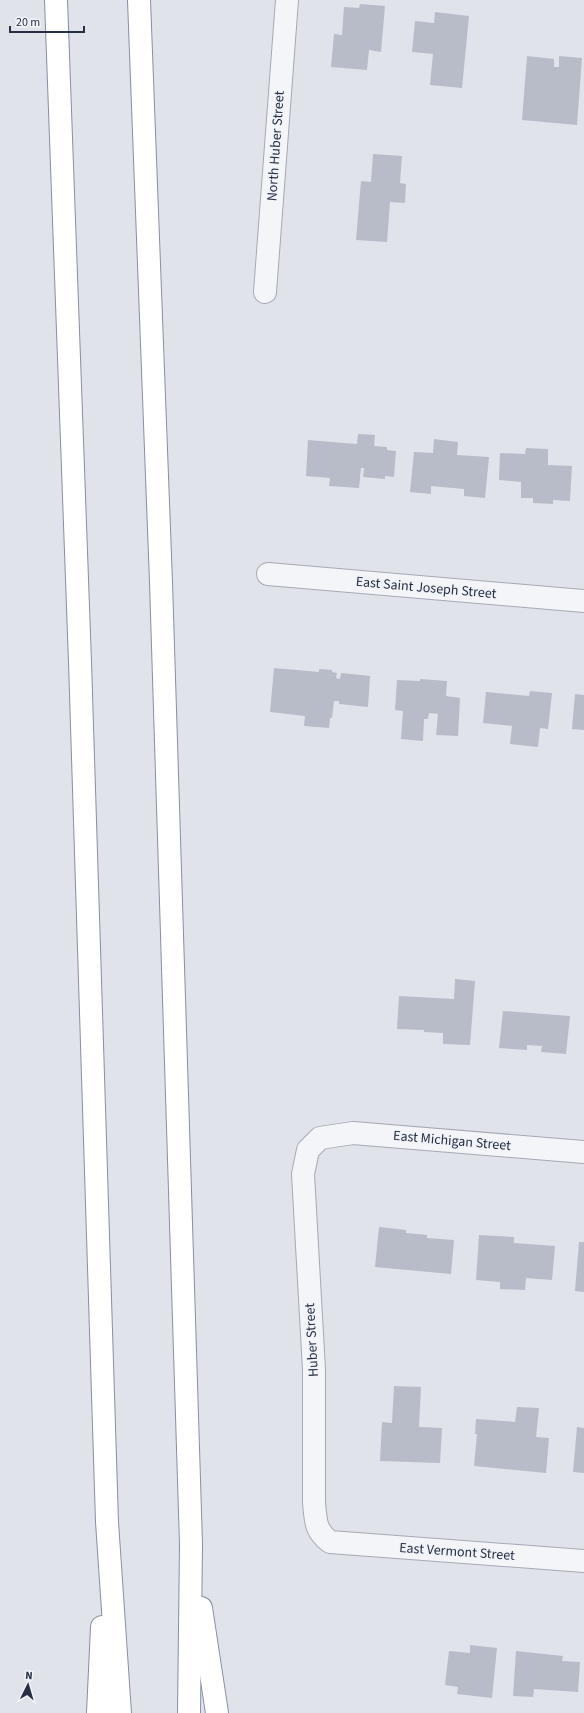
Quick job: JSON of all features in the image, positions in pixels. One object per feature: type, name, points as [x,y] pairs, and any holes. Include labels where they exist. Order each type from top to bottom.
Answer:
[{"type":"highway","points":[[56,0],[80,669],[107,1522],[120,1713]]},
{"type":"highway","points":[[139,0],[161,582],[191,1544],[189,1713]]},
{"type":"highway","points":[[98,1713],[107,1522]]},
{"type":"highway","points":[[191,1544],[217,1713]]},
{"type":"street","name":"North Huber Street","points":[[265,292],[287,0]]},
{"type":"street","name":"East Saint Joseph Street","points":[[268,574],[584,601]]},
{"type":"street","name":"East Michigan Street","points":[[320,1138],[353,1133],[584,1152]]},
{"type":"street","name":"Huber Street","points":[[320,1138],[308,1150],[303,1174],[314,1370],[314,1503],[316,1525],[321,1534],[330,1542]]},
{"type":"street","name":"East Vermont Street","points":[[330,1542],[584,1561]]},
{"type":"building","points":[[360,4],[385,6],[381,52],[369,50],[367,70],[331,67],[334,34],[342,35],[344,7],[359,8]]},
{"type":"building","points":[[435,12],[469,16],[462,88],[430,85],[433,54],[412,52],[415,21],[434,23]]},
{"type":"building","points":[[527,56],[554,59],[554,67],[559,67],[559,56],[582,58],[577,125],[522,120]]},
{"type":"building","points":[[373,154],[402,156],[400,183],[406,184],[405,203],[390,202],[387,242],[356,240],[361,181],[371,182]]},
{"type":"building","points":[[358,434],[375,435],[374,446],[387,447],[387,450],[396,451],[394,477],[385,476],[385,479],[363,477],[364,468],[361,468],[359,488],[329,486],[330,478],[306,476],[308,440],[357,444]]},
{"type":"building","points":[[434,439],[458,442],[457,455],[489,457],[485,498],[464,496],[464,489],[431,486],[431,494],[410,492],[414,452],[433,453]]},
{"type":"building","points":[[526,448],[548,449],[548,465],[572,466],[570,501],[553,500],[553,504],[533,503],[533,498],[521,498],[521,482],[499,480],[500,453],[525,454]]},
{"type":"building","points":[[274,668],[319,672],[319,669],[332,670],[332,672],[337,673],[336,678],[340,679],[341,673],[370,676],[368,707],[339,704],[339,701],[334,701],[329,728],[304,726],[305,716],[270,712]]},
{"type":"building","points":[[420,679],[447,681],[446,696],[460,698],[458,736],[436,735],[438,714],[429,713],[428,719],[424,719],[423,741],[401,739],[403,711],[395,710],[397,680],[420,681]]},
{"type":"building","points":[[530,691],[552,693],[548,729],[540,728],[538,747],[510,744],[512,726],[483,723],[486,692],[529,696]]},
{"type":"building","points":[[575,694],[584,695],[584,730],[572,729]]},
{"type":"building","points":[[455,979],[475,981],[470,1045],[443,1044],[443,1033],[424,1032],[424,1030],[397,1029],[399,996],[454,999]]},
{"type":"building","points":[[503,1011],[570,1016],[566,1054],[541,1052],[542,1046],[527,1045],[527,1050],[499,1048]]},
{"type":"building","points":[[379,1227],[406,1230],[406,1233],[427,1235],[427,1238],[454,1240],[451,1274],[375,1267]]},
{"type":"building","points":[[479,1235],[514,1237],[514,1243],[555,1246],[552,1280],[526,1278],[525,1290],[500,1289],[500,1282],[476,1280]]},
{"type":"building","points":[[579,1242],[584,1242],[584,1292],[575,1291]]},
{"type":"building","points":[[394,1386],[421,1387],[419,1427],[442,1428],[440,1463],[380,1461],[382,1422],[392,1423]]},
{"type":"building","points":[[517,1407],[539,1408],[536,1437],[549,1438],[546,1473],[474,1466],[477,1434],[475,1434],[476,1419],[515,1422]]},
{"type":"building","points":[[577,1427],[584,1428],[584,1473],[573,1472]]},
{"type":"building","points":[[470,1645],[497,1648],[492,1698],[457,1694],[458,1687],[445,1685],[449,1651],[470,1653]]},
{"type":"building","points":[[516,1651],[563,1656],[562,1661],[580,1662],[578,1692],[534,1689],[533,1697],[513,1696]]}]
